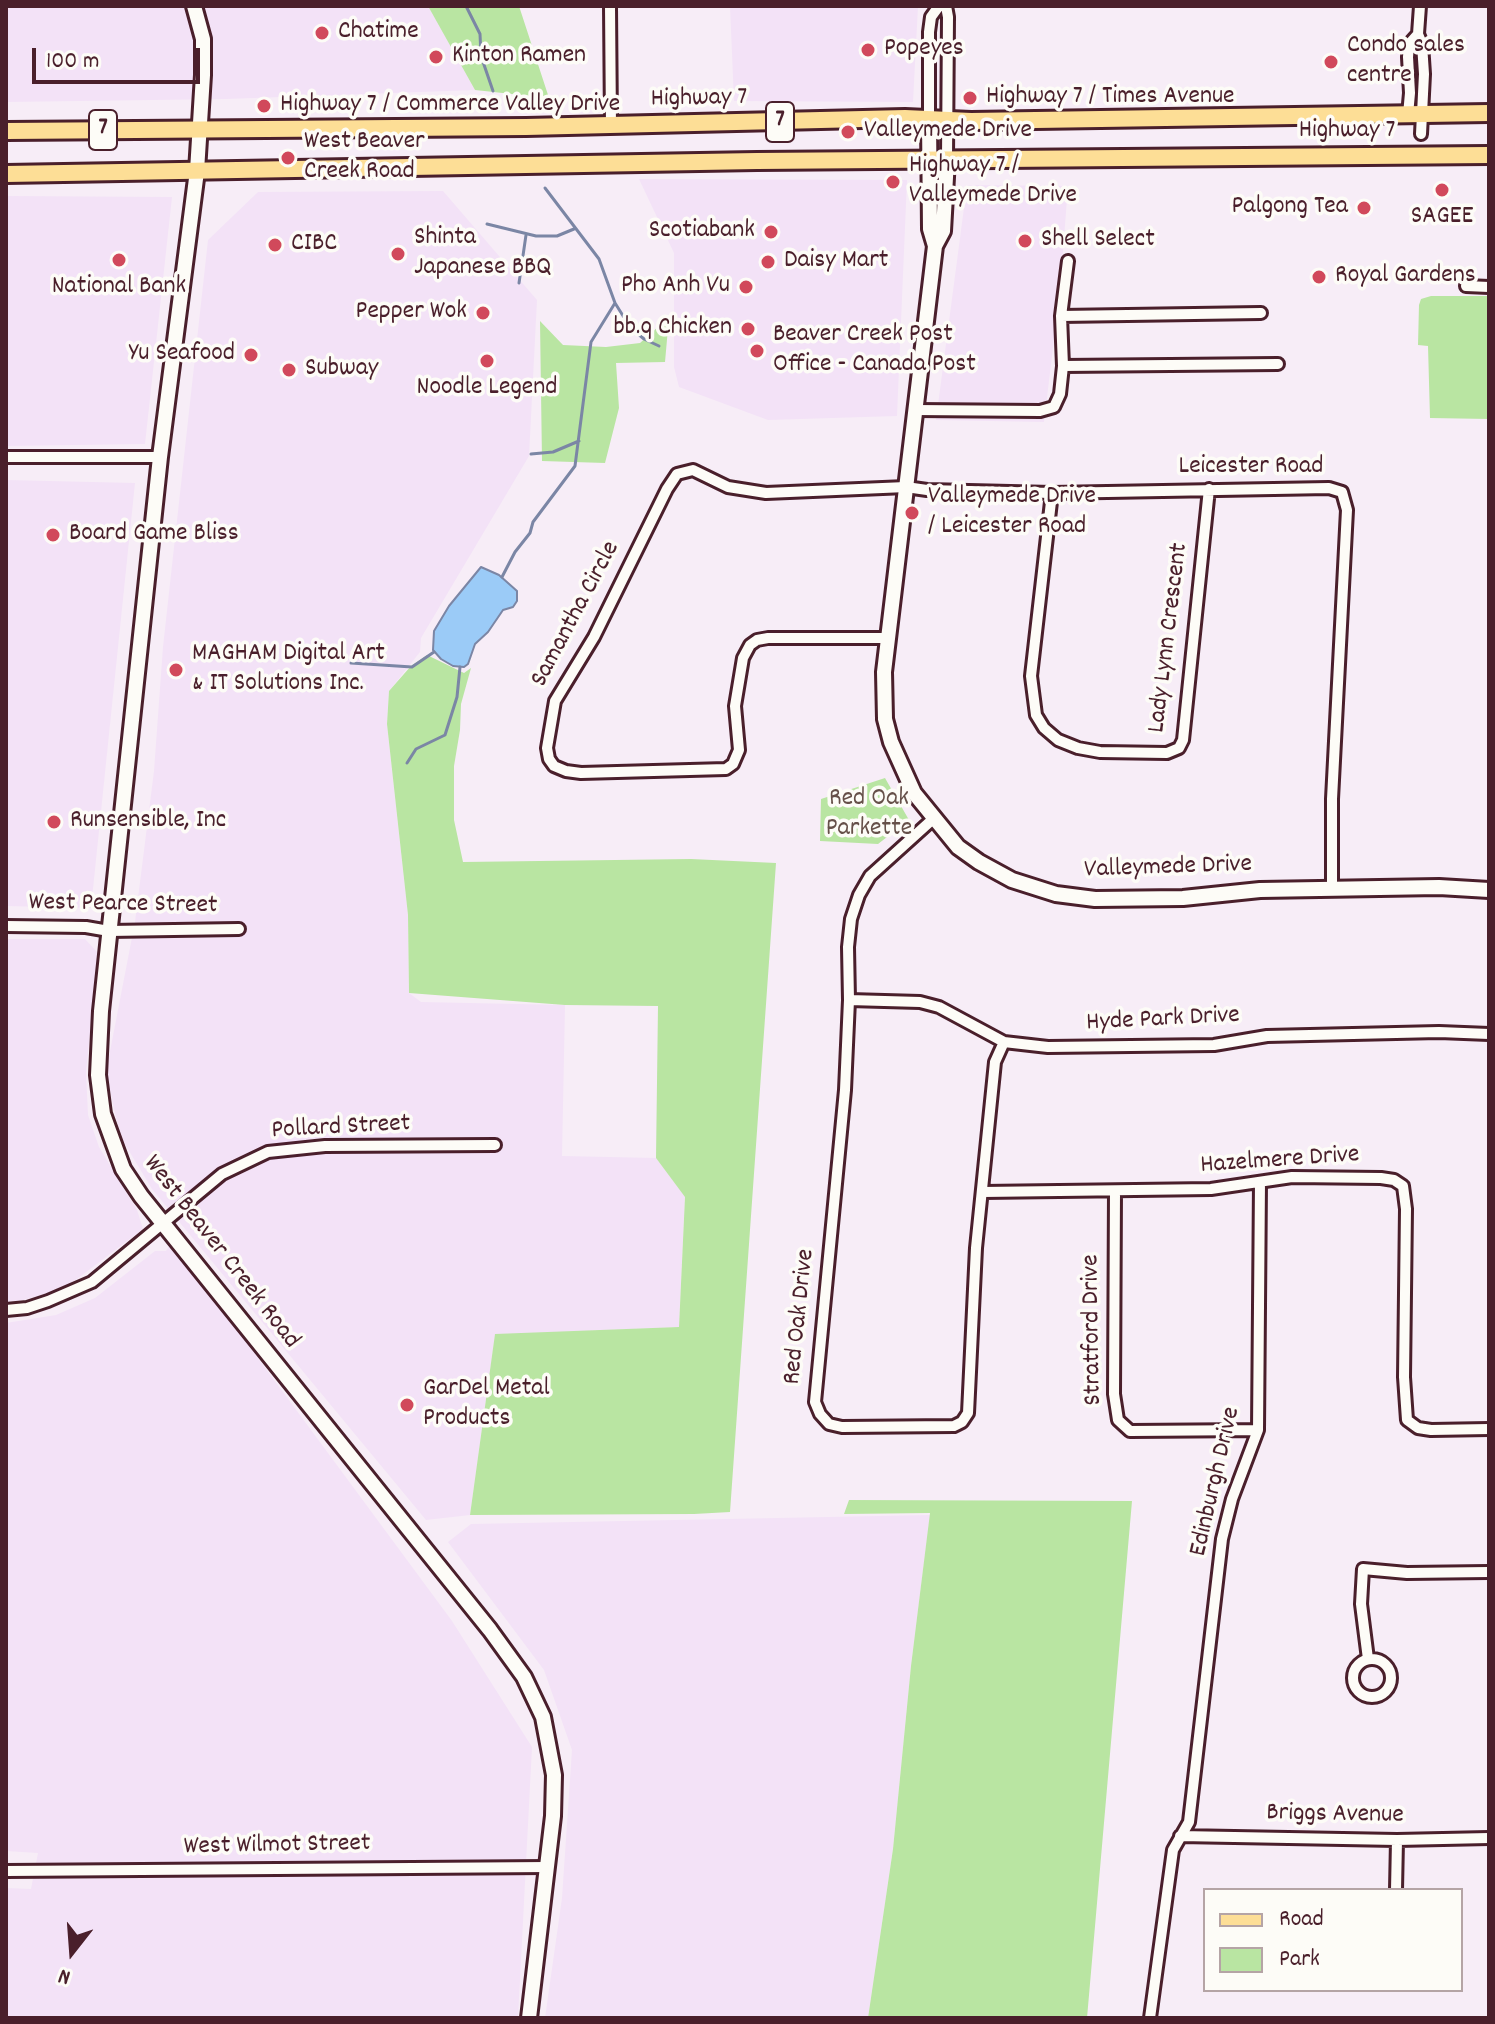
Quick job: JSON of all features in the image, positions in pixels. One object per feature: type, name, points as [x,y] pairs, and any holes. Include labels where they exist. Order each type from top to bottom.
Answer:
[{"type":"main road","name":"Highway 7","points":[[6,131],[1489,113]]},
{"type":"main road","name":"Highway 7","points":[[6,174],[947,159],[1489,155]]},
{"type":"street","name":"West Beaver Creek Road","points":[[194,6],[203,39],[197,171],[160,457],[109,931],[98,1051],[103,1114],[123,1169],[162,1222],[490,1630],[524,1677],[543,1717],[554,1775],[548,1867],[529,2018]]},
{"type":"street","points":[[610,6],[611,126]]},
{"type":"street","points":[[929,119],[929,32],[931,17],[939,6]]},
{"type":"street","points":[[946,6],[947,159]]},
{"type":"street","points":[[1420,6],[1418,34],[1422,44],[1416,115],[1421,134]]},
{"type":"street","name":"Valleymede Drive","points":[[929,119],[930,229],[935,246]]},
{"type":"street","name":"Valleymede Drive","points":[[947,159],[943,231],[935,246],[886,638],[883,685],[885,719],[891,742],[914,793],[933,819],[958,847],[1012,880],[1056,894],[1095,899],[1183,898],[1238,891],[1439,887],[1489,890]]},
{"type":"street","points":[[915,410],[1040,411],[1054,407],[1060,394],[1063,366],[1061,316],[1068,261]]},
{"type":"street","points":[[1466,286],[1489,287]]},
{"type":"street","points":[[1061,316],[1261,313]]},
{"type":"street","points":[[1063,366],[1278,364]]},
{"type":"street","points":[[6,457],[160,457]]},
{"type":"street","name":"Samantha Circle","points":[[886,638],[768,638],[750,645],[743,658],[735,706],[739,750],[733,764],[726,769],[581,773],[554,766],[549,759],[547,748],[555,701],[594,637],[677,474],[693,470],[728,487],[757,492],[906,487]]},
{"type":"street","name":"Leicester Road","points":[[906,487],[1052,493],[1329,488],[1342,492],[1347,526],[1332,799],[1332,889]]},
{"type":"street","name":"Lady Lynn Crescent","points":[[1052,493],[1031,676],[1036,715],[1044,728],[1058,740],[1078,748],[1100,752],[1167,753],[1179,748],[1183,740],[1209,489]]},
{"type":"street","name":"Red Oak Drive","points":[[933,819],[870,876],[851,919],[845,1090],[815,1402],[829,1424],[842,1427],[954,1426],[962,1422],[968,1413],[972,1294],[995,1062],[1004,1042]]},
{"type":"street","name":"West Pearce Street","points":[[6,926],[86,927],[109,931],[239,929]]},
{"type":"street","name":"Hyde Park Drive","points":[[849,1000],[920,1002],[939,1007],[1004,1042],[1048,1047],[1214,1045],[1267,1036],[1439,1032],[1489,1034]]},
{"type":"street","name":"Pollard Street","points":[[6,1310],[27,1308],[92,1282],[222,1174],[268,1152],[325,1146],[495,1145]]},
{"type":"street","name":"Hazelmere Drive","points":[[983,1192],[1211,1189],[1292,1177],[1394,1180],[1403,1186],[1406,1209],[1404,1377],[1407,1420],[1418,1428],[1431,1430],[1489,1429]]},
{"type":"street","name":"Edinburgh Drive","points":[[1150,2018],[1173,1850],[1189,1822],[1222,1539],[1232,1499],[1258,1430],[1260,1182]]},
{"type":"street","name":"Stratford Drive","points":[[1115,1191],[1114,1394],[1118,1420],[1130,1431],[1258,1430]]},
{"type":"street","points":[[1368,1659],[1361,1604],[1363,1569],[1407,1573],[1489,1572]]},
{"type":"street","name":"Briggs Avenue","points":[[1180,1836],[1397,1840],[1489,1838]]},
{"type":"street","points":[[1396,1888],[1397,1840]]},
{"type":"street","name":"West Wilmot Street","points":[[6,1871],[548,1867]]},
{"type":"shaded area","points":[[6,6],[428,6],[475,90],[226,99],[6,102]]},
{"type":"shaded area","points":[[730,6],[918,6],[913,102],[734,101]]},
{"type":"shaded area","points":[[639,179],[907,180],[897,416],[768,420],[679,387],[674,367],[674,253]]},
{"type":"shaded area","points":[[967,185],[1068,186],[1060,290],[1044,422],[936,420]]},
{"type":"shaded area","points":[[443,191],[537,300],[529,456],[421,638],[420,652],[389,691],[387,724],[408,915],[409,993],[421,1002],[565,1005],[562,1156],[656,1158],[685,1196],[679,1327],[495,1335],[470,1515],[426,1520],[152,1189],[120,1136],[106,1072],[135,922],[154,771],[163,647],[208,240],[258,192]]},
{"type":"shaded area","points":[[6,196],[172,197],[145,444],[6,446]]},
{"type":"shaded area","points":[[6,480],[135,483],[91,908],[6,906]]},
{"type":"shaded area","points":[[6,939],[85,939],[98,953],[86,1072],[88,1115],[99,1147],[137,1210],[143,1229],[65,1288],[6,1305]]},
{"type":"shaded area","points":[[169,1246],[232,1323],[452,1621],[532,1747],[518,2018],[6,2018],[6,1888],[31,1889],[38,1853],[6,1851],[6,1323],[56,1315],[95,1298],[155,1251],[166,1251]]},
{"type":"shaded area","points":[[930,1515],[893,1849],[868,2018],[545,2018],[562,1898],[572,1750],[544,1670],[448,1542],[471,1524]]},
{"type":"green space","points":[[428,6],[519,6],[549,98],[475,90]]},
{"type":"green space","points":[[1431,296],[1489,296],[1489,419],[1430,418],[1428,346],[1418,345],[1419,305],[1421,299]]},
{"type":"green space","points":[[669,317],[665,362],[616,363],[619,408],[605,463],[542,461],[540,321],[563,345],[606,347],[640,343]]},
{"type":"green space","points":[[427,655],[464,673],[471,668],[461,704],[454,766],[454,820],[463,862],[691,859],[776,863],[730,1512],[470,1515],[495,1334],[679,1327],[685,1197],[656,1158],[658,1006],[565,1005],[409,993],[408,915],[387,724],[389,691],[411,666]]},
{"type":"green space","name":"Red Oak Parkette","points":[[885,778],[909,820],[878,844],[820,841],[821,799]]},
{"type":"green space","points":[[849,1500],[1132,1501],[1087,2018],[868,2018],[893,1849],[930,1513],[844,1514]]},
{"type":"water","points":[[481,567],[499,575],[517,591],[517,601],[513,607],[503,610],[488,632],[475,644],[468,664],[464,667],[453,666],[433,650],[434,631],[449,606]]},
{"type":"waterway","points":[[466,6],[480,34],[481,56],[493,91]]},
{"type":"waterway","points":[[545,188],[599,259],[615,303],[630,327],[659,346]]},
{"type":"waterway","points":[[487,224],[536,236],[557,236],[574,229]]},
{"type":"waterway","points":[[519,283],[526,235]]},
{"type":"waterway","points":[[502,577],[515,552],[530,533],[533,522],[575,466],[591,342],[615,303]]},
{"type":"waterway","points":[[531,454],[553,452],[579,441]]},
{"type":"waterway","points":[[351,663],[412,667],[434,652]]},
{"type":"waterway","points":[[407,763],[416,749],[445,735],[457,697],[460,667]]},
{"type":"place","name":"Chatime","points":[[322,33]]},
{"type":"place","name":"Popeyes","points":[[868,50]]},
{"type":"place","name":"Kinton Ramen","points":[[436,57]]},
{"type":"place","name":"Condo sales centre","points":[[1331,62]]},
{"type":"place","name":"Highway 7 / Times Avenue","points":[[970,98]]},
{"type":"place","name":"Highway 7 / Commerce Valley Drive","points":[[264,106]]},
{"type":"place","name":"Valleymede Drive","points":[[848,132]]},
{"type":"place","name":"West Beaver Creek Road","points":[[288,158]]},
{"type":"place","name":"Highway 7 / Valleymede Drive","points":[[893,182]]},
{"type":"place","name":"SAGEE","points":[[1442,190]]},
{"type":"place","name":"Palgong Tea","points":[[1364,208]]},
{"type":"place","name":"Scotiabank","points":[[771,232]]},
{"type":"place","name":"Shell Select","points":[[1025,241]]},
{"type":"place","name":"CIBC","points":[[275,245]]},
{"type":"place","name":"Shinta Japanese BBQ","points":[[398,254]]},
{"type":"place","name":"National Bank","points":[[119,260]]},
{"type":"place","name":"Daisy Mart","points":[[768,262]]},
{"type":"place","name":"Royal Gardens","points":[[1319,277]]},
{"type":"place","name":"Pho Anh Vu","points":[[746,287]]},
{"type":"place","name":"Pepper Wok","points":[[483,313]]},
{"type":"place","name":"bb.q Chicken","points":[[748,329]]},
{"type":"place","name":"Beaver Creek Post Office - Canada Post","points":[[757,351]]},
{"type":"place","name":"Yu Seafood","points":[[251,355]]},
{"type":"place","name":"Noodle Legend","points":[[487,361]]},
{"type":"place","name":"Subway","points":[[289,370]]},
{"type":"place","name":"Valleymede Drive / Leicester Road","points":[[912,513]]},
{"type":"place","name":"Board Game Bliss","points":[[53,535]]},
{"type":"place","name":"MAGHAM Digital Art & IT Solutions Inc.","points":[[176,670]]},
{"type":"place","name":"Runsensible, Inc","points":[[54,822]]},
{"type":"place","name":"GarDel Metal Products","points":[[407,1405]]}]
